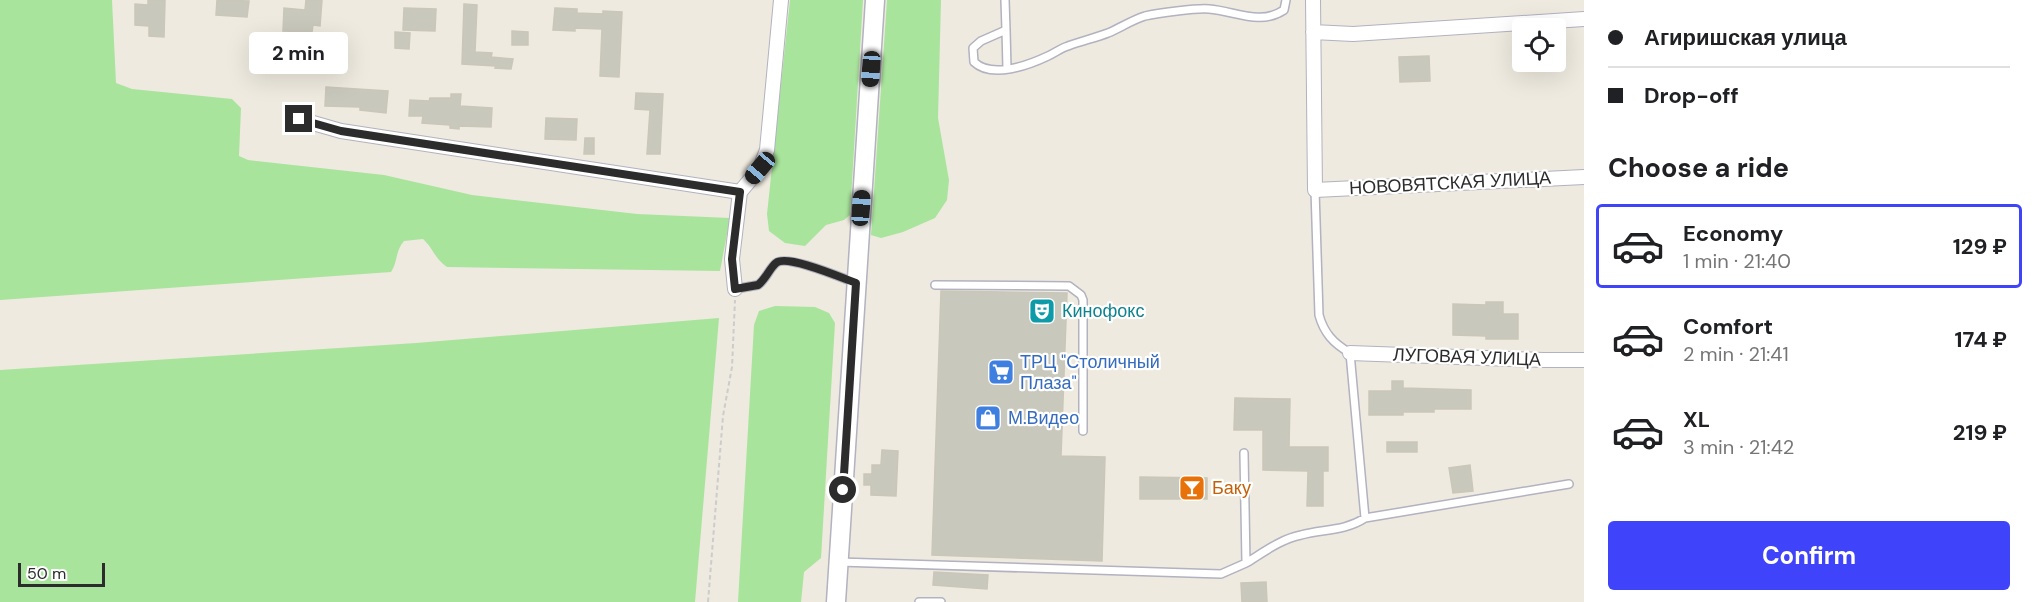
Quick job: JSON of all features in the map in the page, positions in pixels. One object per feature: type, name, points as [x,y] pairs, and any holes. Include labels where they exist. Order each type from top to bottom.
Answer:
[{"type":"street","points":[[735,289],[732,259],[740,192],[760,168],[767,150],[781,0]]},
{"type":"street","points":[[836,602],[875,0]]},
{"type":"street","points":[[1313,0],[1315,190]]},
{"type":"street","points":[[1313,33],[1353,34],[1584,19]]},
{"type":"street","points":[[299,119],[341,131],[740,192]]},
{"type":"street","name":"НОВОВЯТСКАЯ УЛИЦА","points":[[1315,190],[1584,177]]},
{"type":"street","name":"ЛУГОВАЯ УЛИЦА","points":[[1350,353],[1584,360]]},
{"type":"lane","points":[[1005,0],[1007,69]]},
{"type":"lane","points":[[1006,30],[976,44],[973,48],[974,62],[980,67],[1007,69],[1047,57],[1066,46],[1108,33],[1146,16],[1208,9],[1255,17],[1275,16],[1284,10],[1286,0]]},
{"type":"lane","points":[[1315,190],[1319,315],[1330,339],[1350,353],[1365,518]]},
{"type":"lane","points":[[735,289],[758,285],[774,265],[784,260],[856,283]]},
{"type":"lane","points":[[935,285],[1069,286],[1081,295],[1083,300],[1083,431]]},
{"type":"lane","points":[[1244,453],[1246,562]]},
{"type":"lane","points":[[839,562],[1221,574],[1280,542],[1299,535],[1345,528],[1365,518],[1569,484]]},
{"type":"lane","points":[[919,602],[940,602]]},
{"type":"path","points":[[708,602],[723,416],[732,367],[735,289]]},
{"type":"green space","points":[[0,0],[112,0],[116,83],[132,89],[232,99],[241,108],[239,156],[248,160],[384,175],[472,195],[637,214],[730,218],[720,271],[447,267],[423,239],[404,241],[391,272],[0,300]]},
{"type":"green space","points":[[790,0],[863,0],[850,215],[844,220],[826,225],[805,246],[785,243],[769,231],[767,214]]},
{"type":"green space","points":[[887,0],[941,0],[938,118],[949,180],[947,200],[935,218],[903,232],[881,238],[871,235]]},
{"type":"green space","points":[[775,306],[815,307],[829,313],[835,323],[821,558],[804,572],[801,602],[738,602],[754,325],[759,311]]},
{"type":"green space","points":[[719,318],[695,602],[0,602],[0,370],[416,343]]},
{"type":"building","points":[[148,0],[165,0],[164,37],[149,36],[149,26],[135,25],[135,4],[148,5]]},
{"type":"building","points":[[217,0],[249,1],[247,17],[216,15]]},
{"type":"building","points":[[306,0],[322,0],[320,26],[313,25],[312,32],[283,31],[284,8],[305,10]]},
{"type":"building","points":[[464,4],[477,5],[475,52],[492,53],[491,57],[513,59],[511,69],[462,64]]},
{"type":"building","points":[[404,8],[436,9],[435,31],[403,30]]},
{"type":"building","points":[[555,8],[577,9],[577,13],[622,12],[619,77],[600,76],[602,29],[553,30]]},
{"type":"building","points":[[512,31],[528,32],[528,45],[512,45]]},
{"type":"building","points":[[395,32],[410,33],[409,49],[395,48]]},
{"type":"building","points":[[1429,56],[1430,81],[1400,82],[1399,57]]},
{"type":"building","points":[[326,87],[388,91],[386,113],[360,110],[360,107],[325,106]]},
{"type":"building","points":[[636,93],[663,94],[660,154],[647,154],[650,110],[635,109]]},
{"type":"building","points":[[451,94],[461,94],[460,106],[492,108],[491,127],[450,128],[450,125],[422,123],[423,116],[409,116],[410,100],[429,101],[430,98],[451,98]]},
{"type":"building","points":[[546,118],[577,119],[576,140],[545,139]]},
{"type":"building","points":[[585,138],[594,138],[594,154],[584,154]]},
{"type":"building","name":"ТРЦ \"Столичный Плаза\"","points":[[941,291],[1067,293],[1061,456],[1105,457],[1102,561],[932,555]]},
{"type":"building","points":[[1486,302],[1503,302],[1503,314],[1518,314],[1518,339],[1486,339],[1486,336],[1453,335],[1453,304],[1486,305]]},
{"type":"building","points":[[1392,381],[1403,381],[1403,388],[1471,390],[1471,409],[1434,409],[1434,412],[1403,412],[1403,415],[1369,415],[1369,391],[1392,391]]},
{"type":"building","points":[[1235,398],[1290,399],[1289,447],[1328,447],[1328,471],[1323,471],[1323,506],[1307,506],[1308,471],[1263,470],[1263,430],[1234,430]]},
{"type":"building","points":[[1387,442],[1417,442],[1417,452],[1387,452]]},
{"type":"building","points":[[882,450],[898,451],[896,496],[871,495],[871,485],[864,485],[864,474],[872,474],[872,465],[881,465]]},
{"type":"building","points":[[1470,465],[1473,491],[1453,493],[1449,468]]},
{"type":"building","points":[[1140,477],[1207,478],[1207,499],[1140,499]]},
{"type":"building","points":[[934,572],[988,575],[987,589],[933,585]]},
{"type":"building","points":[[1266,582],[1267,602],[1242,602],[1241,583]]},
{"type":"place","name":"Кинофокс","points":[[1042,311]]},
{"type":"place","name":"ТРЦ \"Столичный Плаза\"","points":[[1001,372]]},
{"type":"place","name":"М.Видео","points":[[988,418]]},
{"type":"place","name":"Баку","points":[[1192,488]]},
{"type":"route","points":[[299,119],[341,131],[740,192],[732,259],[735,289],[758,285],[774,265],[784,260],[856,283],[843,490]]}]
